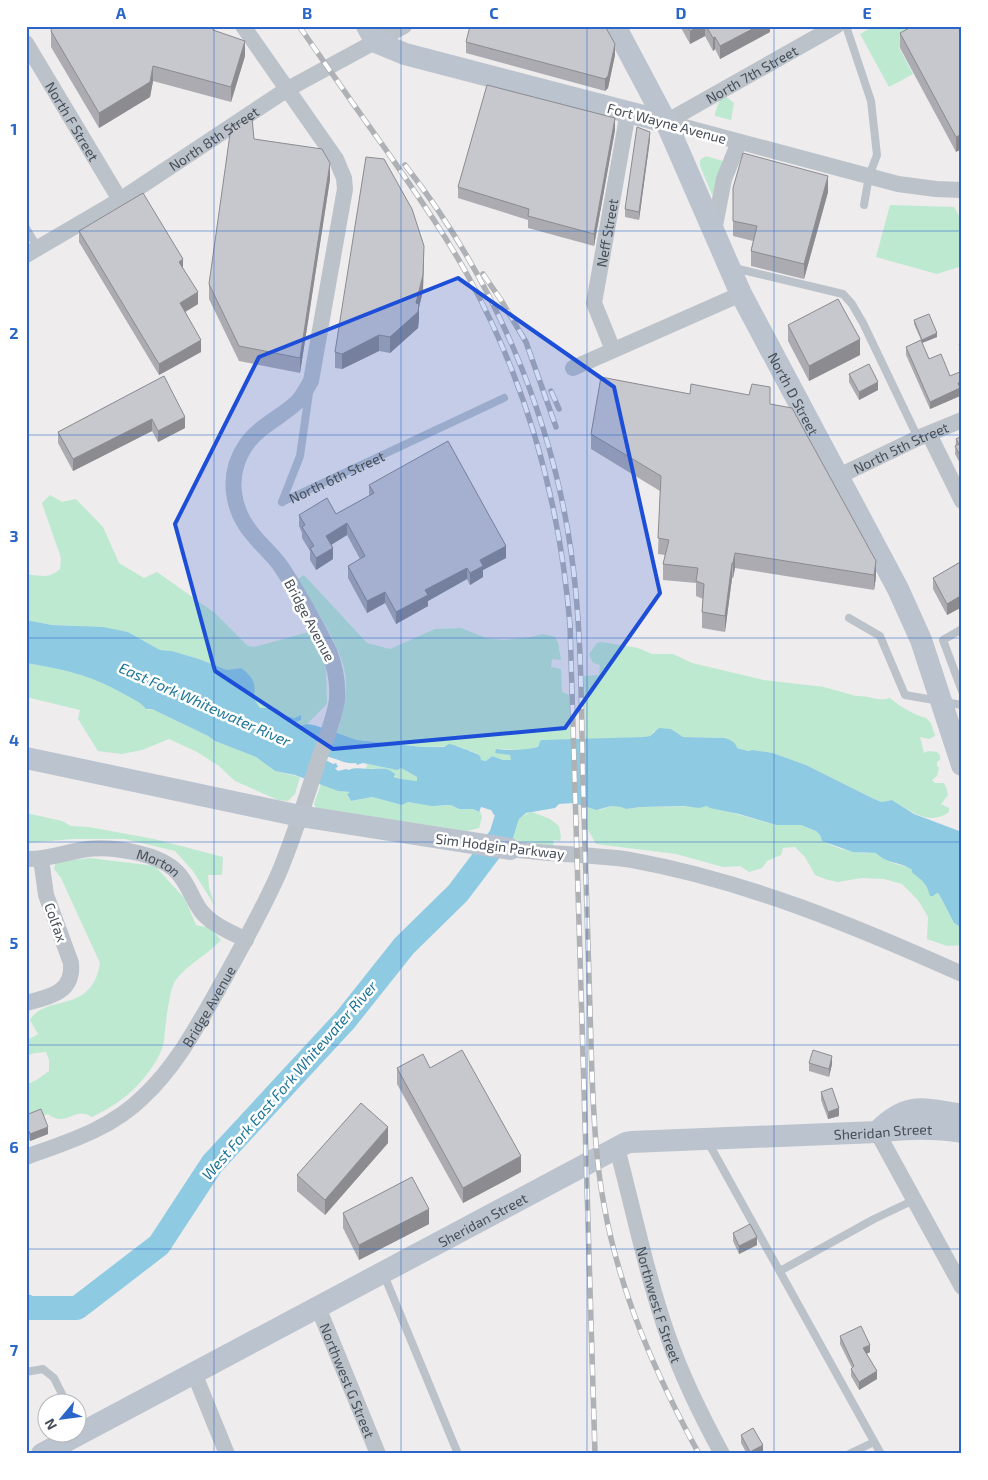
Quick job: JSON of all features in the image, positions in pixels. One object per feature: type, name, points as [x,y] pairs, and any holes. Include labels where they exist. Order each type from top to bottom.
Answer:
[{"type":"street","points":[[243,26],[286,90]]},
{"type":"street","name":"North 8th Street","points":[[32,252],[120,200],[371,34],[404,26]]},
{"type":"street","name":"North 7th Street","points":[[666,122],[836,26]]},
{"type":"street","name":"North D Street","points":[[616,27],[666,122],[742,294],[886,564],[921,640],[962,764]]},
{"type":"street","name":"Fort Wayne Avenue","points":[[371,34],[412,56],[898,184],[962,190]]},
{"type":"street","name":"North F Street","points":[[26,43],[120,200]]},
{"type":"street","name":"Bridge Avenue","points":[[26,1158],[104,1126],[142,1099],[173,1065],[246,940],[279,873],[336,706],[337,683],[334,662],[329,651],[282,567],[242,520],[234,497],[233,485],[238,460],[248,443],[264,427],[297,403],[311,381],[345,189],[344,178],[336,159],[286,90]]},
{"type":"street","name":"Neff Street","points":[[613,350],[594,303],[628,112]]},
{"type":"street","points":[[714,231],[724,179],[739,142]]},
{"type":"street","points":[[573,368],[742,294]]},
{"type":"street","name":"North 5th Street","points":[[839,476],[962,420]]},
{"type":"street","points":[[924,436],[962,502]]},
{"type":"street","name":"Sim Hodgin Parkway","points":[[26,758],[302,809],[452,840],[510,849],[629,859],[668,867],[719,880],[794,903],[962,974]]},
{"type":"street","name":"Morton","points":[[34,859],[89,849],[138,853],[155,857],[177,871],[186,882],[201,911],[214,923],[246,940]]},
{"type":"street","name":"Colfax","points":[[26,1003],[55,994],[69,983],[72,974],[71,963],[34,859]]},
{"type":"street","points":[[877,1132],[891,1118],[909,1109],[962,1116]]},
{"type":"street","name":"Sheridan Street","points":[[88,1425],[194,1373],[617,1148],[632,1142],[877,1132],[904,1129],[938,1128],[962,1132]]},
{"type":"street","points":[[877,1132],[900,1140],[962,1145]]},
{"type":"street","points":[[877,1132],[960,1279]]},
{"type":"street","name":"Northwest F Street","points":[[617,1148],[659,1307],[670,1340],[685,1380],[722,1454]]},
{"type":"street","name":"Northwest G Street","points":[[318,1307],[378,1454]]},
{"type":"street","points":[[194,1373],[227,1454]]},
{"type":"street","name":"Sheridan Street","points":[[42,1454],[60,1442]]},
{"type":"lane","points":[[846,26],[871,101],[877,155],[869,176],[864,205]]},
{"type":"lane","points":[[26,228],[32,252]]},
{"type":"lane","points":[[730,267],[844,294],[863,323],[924,436]]},
{"type":"lane","name":"North 6th Street","points":[[311,381],[300,456],[282,502],[504,398]]},
{"type":"lane","points":[[849,618],[880,636],[905,695],[962,705]]},
{"type":"lane","points":[[962,629],[943,640],[962,691]]},
{"type":"lane","points":[[706,1138],[881,1454]]},
{"type":"lane","points":[[780,1271],[874,1219],[914,1200]]},
{"type":"lane","points":[[383,1272],[458,1454]]},
{"type":"lane","points":[[26,1372],[43,1370],[54,1378],[61,1392]]},
{"type":"lane","points":[[849,1454],[874,1442]]},
{"type":"highlighted area","points":[[458,278],[614,387],[660,593],[565,728],[333,749],[215,671],[175,524],[259,357]]},
{"type":"green space","points":[[874,26],[907,26],[911,34],[908,42],[899,48],[913,74],[889,87],[860,34]]},
{"type":"green space","points":[[722,94],[734,103],[731,120],[715,116]]},
{"type":"green space","points":[[706,156],[723,161],[713,197],[700,166],[700,160]]},
{"type":"green space","points":[[890,205],[954,207],[962,221],[962,266],[937,274],[876,257]]},
{"type":"green space","points":[[50,495],[62,502],[76,499],[103,527],[119,563],[144,578],[157,572],[215,613],[248,646],[254,647],[309,632],[326,665],[327,704],[307,724],[300,726],[295,718],[287,716],[276,708],[260,708],[253,697],[241,668],[227,670],[199,659],[172,651],[160,650],[128,632],[52,625],[26,620],[26,574],[48,576],[60,569],[61,558],[42,503]]},
{"type":"green space","points":[[304,575],[367,643],[390,649],[435,629],[461,628],[486,638],[503,640],[543,634],[555,637],[561,660],[552,659],[551,667],[561,669],[562,692],[569,695],[571,740],[540,741],[538,747],[523,750],[496,749],[500,753],[510,755],[511,760],[503,760],[492,756],[486,761],[481,760],[476,753],[458,746],[422,747],[357,740],[337,733],[346,693],[344,668],[336,646],[298,579]]},
{"type":"green space","points":[[602,642],[638,648],[652,654],[673,654],[692,663],[764,680],[824,687],[856,696],[881,699],[890,698],[917,715],[926,718],[931,723],[935,736],[929,739],[920,737],[924,753],[928,751],[937,752],[940,755],[940,760],[937,762],[939,768],[937,776],[932,780],[935,783],[944,783],[948,795],[941,804],[949,808],[949,812],[934,818],[920,815],[892,800],[882,802],[874,799],[806,765],[773,753],[737,748],[724,738],[682,737],[671,729],[654,731],[650,736],[643,737],[585,740],[584,676],[599,675],[600,665],[593,663],[589,654],[597,643]]},
{"type":"green space","points":[[26,663],[86,675],[142,703],[148,710],[152,709],[215,741],[256,757],[275,771],[300,777],[295,794],[288,801],[278,800],[235,781],[219,766],[197,752],[169,739],[142,750],[122,754],[98,751],[78,719],[80,710],[26,697]]},
{"type":"green space","points":[[367,764],[393,769],[401,768],[417,777],[417,781],[400,780],[383,768],[366,769]]},
{"type":"green space","points":[[321,784],[338,791],[350,792],[347,794],[351,801],[372,797],[402,805],[408,802],[439,806],[451,805],[459,809],[473,809],[478,812],[479,809],[482,817],[479,828],[467,831],[316,808],[314,804]]},
{"type":"green space","points":[[611,806],[626,809],[708,806],[776,825],[801,825],[816,831],[822,841],[841,849],[863,853],[877,853],[893,863],[910,868],[914,874],[923,879],[928,889],[939,894],[954,923],[962,928],[962,945],[947,946],[927,939],[928,917],[918,900],[902,884],[884,879],[862,878],[838,882],[828,880],[815,875],[805,857],[795,847],[783,848],[781,855],[767,861],[762,868],[749,872],[740,866],[723,867],[676,854],[596,844],[587,828],[587,807],[600,810]]},
{"type":"green space","points":[[532,812],[550,819],[559,826],[560,841],[554,840],[553,846],[507,839],[516,822]]},
{"type":"green space","points":[[26,813],[62,821],[71,826],[89,827],[154,839],[223,857],[222,875],[208,875],[209,888],[215,906],[193,871],[175,851],[125,839],[73,839],[26,843]]},
{"type":"green space","points":[[90,858],[155,866],[185,899],[196,925],[210,928],[221,940],[185,970],[175,981],[169,1001],[162,1048],[154,1065],[135,1088],[115,1104],[92,1117],[80,1114],[61,1119],[48,1114],[26,1123],[26,1085],[49,1071],[49,1060],[46,1052],[26,1056],[26,1041],[38,1034],[30,1020],[47,1007],[79,997],[88,990],[95,979],[100,963],[61,878],[54,869],[56,862]]},
{"type":"water","name":"East Fork Whitewater River","points":[[26,620],[52,625],[103,627],[128,632],[160,650],[172,651],[199,659],[227,670],[241,668],[253,680],[255,688],[253,697],[260,708],[276,708],[287,716],[295,718],[301,715],[301,720],[296,722],[300,726],[314,725],[357,740],[422,747],[444,747],[449,744],[474,753],[480,756],[481,760],[486,761],[492,756],[503,760],[511,760],[510,755],[495,753],[496,749],[533,748],[538,747],[542,740],[643,737],[650,736],[659,728],[671,729],[683,737],[726,738],[734,742],[737,748],[773,753],[806,765],[874,799],[882,802],[892,800],[914,814],[962,832],[962,928],[954,923],[939,894],[930,896],[924,883],[911,869],[888,861],[876,853],[853,852],[822,841],[816,831],[801,825],[776,825],[707,806],[699,808],[684,806],[626,809],[611,806],[597,810],[573,803],[559,804],[555,808],[526,813],[518,820],[494,815],[491,810],[481,807],[479,812],[473,809],[459,809],[451,805],[432,806],[408,802],[402,805],[372,797],[351,801],[347,794],[350,792],[338,791],[295,775],[275,771],[256,757],[215,741],[152,709],[146,709],[136,700],[88,677],[26,663]],"holes":[[[325,756],[356,763],[357,765],[363,763],[397,770],[401,768],[417,777],[417,781],[394,777],[395,774],[392,771],[382,768],[356,768],[338,771],[335,768],[338,767],[336,763],[333,764],[324,759]]]},
{"type":"building","points":[[52,26],[213,26],[213,30],[245,41],[231,87],[153,66],[150,82],[99,113],[51,31]]},
{"type":"building","points":[[470,26],[605,26],[615,44],[608,76],[605,79],[466,42]]},
{"type":"building","points":[[687,26],[699,26],[690,31]]},
{"type":"building","points":[[706,26],[758,26],[720,46]]},
{"type":"building","points":[[913,26],[962,26],[962,134],[956,137],[900,33]]},
{"type":"building","points":[[487,85],[615,118],[594,234],[528,216],[529,209],[458,187]]},
{"type":"building","points":[[252,118],[254,139],[322,149],[330,163],[300,358],[239,346],[209,284],[231,127]]},
{"type":"building","points":[[637,127],[650,132],[639,212],[625,209]]},
{"type":"building","points":[[743,153],[828,176],[804,264],[751,251],[757,226],[733,221],[733,188]]},
{"type":"building","points":[[366,157],[384,159],[412,209],[424,246],[423,275],[416,303],[419,304],[418,312],[390,337],[379,335],[342,354],[335,352]]},
{"type":"building","points":[[143,193],[183,259],[179,262],[198,292],[180,303],[201,340],[159,364],[79,231]]},
{"type":"building","points":[[838,299],[860,339],[809,366],[788,325]]},
{"type":"building","points":[[929,314],[937,333],[922,340],[914,320]]},
{"type":"building","points":[[921,340],[929,359],[941,354],[950,376],[962,371],[962,382],[958,383],[960,388],[930,402],[906,347]]},
{"type":"building","points":[[869,364],[878,382],[859,392],[849,374]]},
{"type":"building","points":[[164,376],[185,417],[158,431],[152,419],[73,459],[58,432]]},
{"type":"building","points":[[601,377],[690,394],[691,384],[749,395],[752,384],[770,387],[770,404],[792,408],[876,561],[874,575],[735,553],[725,616],[702,612],[704,584],[696,581],[698,568],[663,564],[669,540],[658,538],[661,476],[591,434]]},
{"type":"building","points":[[962,436],[962,459],[955,446],[959,444],[956,439]]},
{"type":"building","points":[[448,441],[506,546],[480,560],[483,566],[470,573],[467,568],[425,590],[428,595],[396,612],[385,592],[367,601],[348,566],[365,556],[347,523],[326,536],[333,548],[316,558],[310,548],[314,546],[302,527],[305,525],[299,515],[327,498],[336,514],[374,493],[369,485]]},
{"type":"building","points":[[962,561],[962,595],[947,604],[933,578]]},
{"type":"building","points":[[462,1050],[521,1156],[463,1188],[397,1068],[423,1054],[430,1068]]},
{"type":"building","points":[[813,1050],[832,1056],[829,1069],[809,1063]]},
{"type":"building","points":[[832,1088],[839,1108],[828,1112],[821,1092]]},
{"type":"building","points":[[361,1103],[388,1127],[325,1200],[297,1175]]},
{"type":"building","points":[[41,1109],[48,1127],[30,1134],[26,1124],[26,1115]]},
{"type":"building","points":[[412,1177],[429,1209],[359,1245],[343,1213]]},
{"type":"building","points":[[750,1224],[757,1237],[739,1246],[733,1233]]},
{"type":"building","points":[[861,1326],[870,1345],[863,1348],[877,1371],[859,1382],[851,1369],[854,1366],[840,1336]]},
{"type":"building","points":[[753,1428],[763,1445],[750,1452],[741,1435]]},
{"type":"waterway","name":"West Fork East Fork Whitewater River","points":[[26,1306],[30,1308],[77,1308],[159,1245],[212,1164],[346,1019],[404,946],[458,893],[501,836],[513,797]]},
{"type":"railway","points":[[299,26],[417,194],[468,276],[489,317],[524,402],[549,489],[565,579],[570,625],[595,1454]]},
{"type":"railway","points":[[405,165],[465,253],[490,299],[533,397],[562,499],[575,580],[579,637],[592,1076],[601,1189],[611,1238],[641,1333],[668,1394],[699,1454]]},
{"type":"railway","points":[[483,274],[526,342],[556,427]]},
{"type":"railway","points":[[551,391],[559,409]]}]
